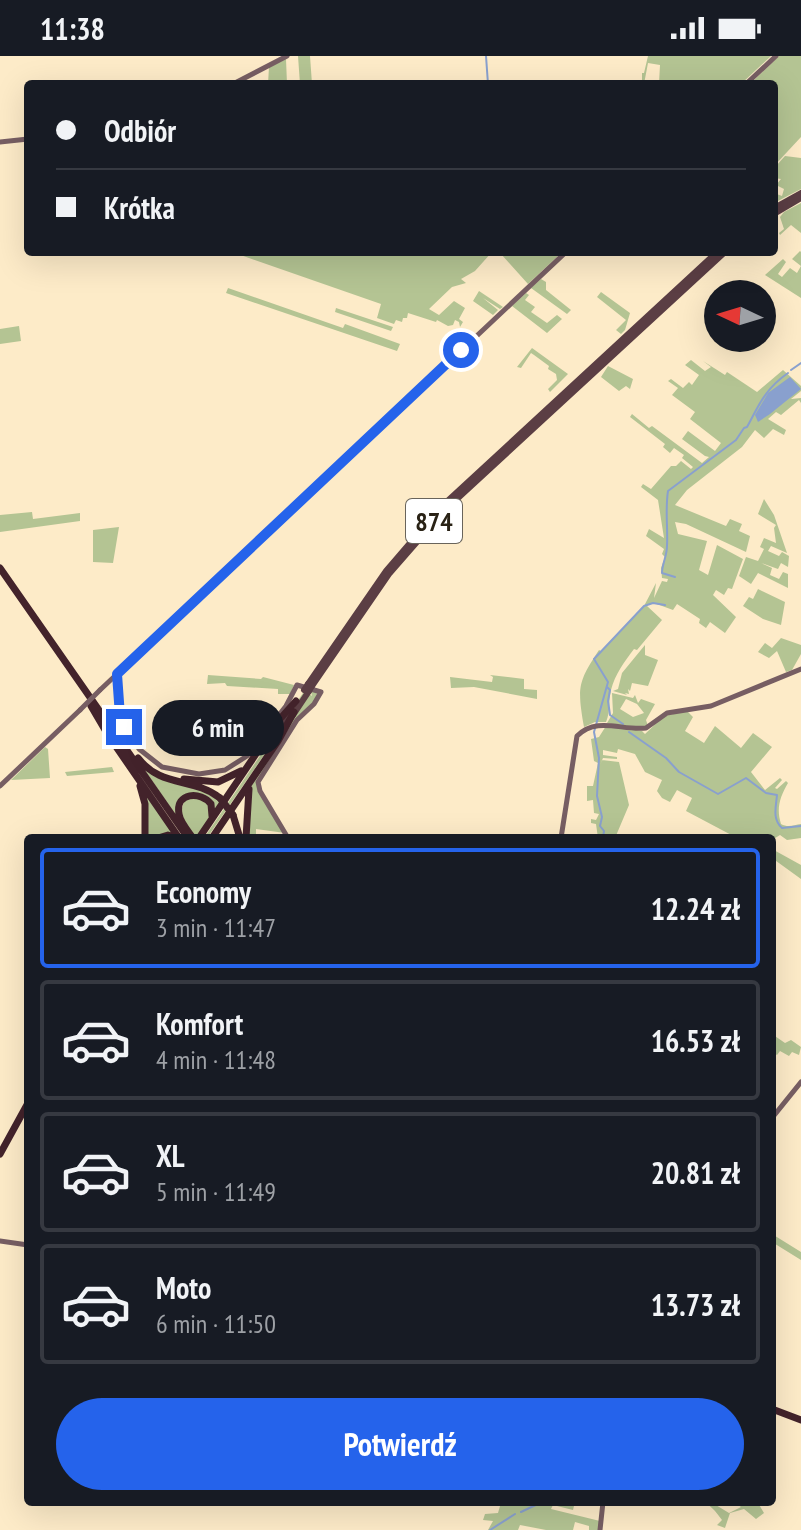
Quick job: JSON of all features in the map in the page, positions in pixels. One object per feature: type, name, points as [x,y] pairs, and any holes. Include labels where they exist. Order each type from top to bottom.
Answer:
[{"type":"highway","points":[[0,571],[87,695],[191,834]]},
{"type":"highway","points":[[87,695],[146,768],[159,777],[203,788],[220,798],[233,815],[241,834]]},
{"type":"highway","points":[[87,695],[102,726],[132,770],[190,834]]},
{"type":"highway","points":[[198,834],[279,720],[296,701]]},
{"type":"highway","points":[[243,834],[247,799],[294,712]]},
{"type":"highway","points":[[135,755],[161,775],[206,782],[230,778],[251,761]]},
{"type":"highway","points":[[132,770],[144,799],[145,834]]},
{"type":"highway","points":[[198,834],[258,776]]},
{"type":"highway","name":"874","points":[[198,834],[243,782]]},
{"type":"highway","points":[[191,834],[178,813],[185,798],[198,794],[209,801],[213,812],[207,825]]},
{"type":"highway","points":[[0,1144],[24,1101]]},
{"type":"highway","points":[[0,1154],[24,1110]]},
{"type":"highway","points":[[776,1412],[801,1421]]},
{"type":"main road","points":[[778,209],[801,196]]},
{"type":"main road","name":"874","points":[[563,398],[713,256]]},
{"type":"main road","name":"874","points":[[243,782],[294,712],[386,571],[429,520],[721,256]]},
{"type":"main road","name":"874","points":[[243,782],[296,701],[308,688]]},
{"type":"street","points":[[241,80],[287,56]]},
{"type":"street","points":[[750,80],[776,56]]},
{"type":"street","points":[[0,142],[24,139]]},
{"type":"street","points":[[0,786],[562,256]]},
{"type":"street","points":[[562,834],[578,734],[596,726],[645,729],[667,713],[710,707],[801,669]]},
{"type":"street","points":[[117,674],[120,713],[126,731],[142,753],[154,763],[173,770],[212,773],[233,766],[251,752],[289,702],[297,685],[321,692],[258,776],[260,791],[286,834]]},
{"type":"street","points":[[776,1113],[801,1082]]},
{"type":"street","points":[[0,1241],[24,1244]]},
{"type":"street","points":[[600,1530],[603,1506]]},
{"type":"green space","points":[[298,56],[310,56],[312,80],[300,80]]},
{"type":"green space","points":[[648,56],[771,56],[745,80],[659,80],[660,65],[648,63],[645,80],[642,80]]},
{"type":"green space","points":[[779,56],[801,56],[801,137],[778,162],[778,80],[754,80]]},
{"type":"green space","points":[[286,59],[287,80],[268,80],[269,67]]},
{"type":"green space","points":[[785,156],[801,158],[801,189],[778,201],[778,194],[782,196],[784,189],[778,186],[781,179],[778,179],[778,164]]},
{"type":"green space","points":[[801,203],[801,233],[791,225],[780,235],[784,229],[780,217]]},
{"type":"green space","points":[[801,252],[801,266],[792,259]]},
{"type":"green space","points":[[243,256],[488,256],[475,271],[461,279],[466,283],[452,287],[429,309],[439,315],[454,301],[465,308],[459,319],[463,322],[460,327],[455,320],[453,325],[448,326],[408,313],[402,322],[396,320],[394,324],[377,318],[381,304]]},
{"type":"green space","points":[[503,256],[558,256],[528,284]]},
{"type":"green space","points":[[783,259],[786,262],[778,274],[782,277],[790,268],[797,273],[801,266],[801,298],[765,275]]},
{"type":"green space","points":[[541,279],[546,282],[546,290],[571,310],[567,314],[531,288]]},
{"type":"green space","points":[[228,288],[343,328],[345,324],[400,344],[397,351],[226,293]]},
{"type":"green space","points":[[479,291],[503,307],[500,309],[483,298],[498,310],[493,315],[473,301]]},
{"type":"green space","points":[[601,292],[630,313],[621,334],[616,330],[626,320],[597,297]]},
{"type":"green space","points":[[526,293],[529,295],[525,300],[535,307],[531,312],[547,323],[557,315],[562,319],[547,333],[512,306]]},
{"type":"green space","points":[[336,308],[393,327],[391,331],[335,312]]},
{"type":"green space","points":[[19,326],[21,341],[0,344],[0,329]]},
{"type":"green space","points":[[532,348],[568,374],[550,392],[548,389],[557,380],[549,366],[531,353],[521,368],[517,367]]},
{"type":"green space","points":[[691,360],[705,371],[711,367],[703,361],[725,375],[727,372],[757,392],[783,370],[801,386],[801,391],[791,399],[801,398],[801,403],[799,400],[781,415],[776,412],[768,419],[786,430],[784,435],[773,429],[764,438],[755,430],[742,447],[687,490],[675,505],[726,526],[730,519],[742,524],[739,531],[750,536],[746,552],[686,524],[675,522],[678,534],[707,541],[699,570],[708,575],[717,545],[743,559],[732,589],[728,588],[724,595],[716,590],[713,595],[736,617],[725,633],[710,622],[706,628],[699,623],[700,619],[677,604],[673,610],[654,603],[646,605],[662,620],[637,650],[634,649],[618,673],[611,690],[606,722],[595,722],[584,727],[580,693],[587,670],[599,650],[644,606],[656,583],[654,598],[662,581],[667,582],[668,579],[662,578],[664,549],[646,536],[649,529],[664,538],[658,500],[641,487],[643,484],[651,489],[671,466],[681,461],[691,469],[693,467],[682,458],[684,455],[674,448],[670,453],[663,447],[665,444],[630,417],[632,414],[649,428],[652,426],[702,463],[709,457],[682,439],[688,431],[715,451],[721,443],[690,419],[695,412],[672,395],[678,388],[668,381],[671,379],[683,388],[689,382],[692,385],[699,375],[685,365]]},
{"type":"green space","points":[[608,366],[633,379],[630,389],[626,386],[619,391],[601,377]]},
{"type":"green space","points":[[764,499],[774,515],[787,553],[771,546],[768,551],[789,556],[788,567],[781,563],[778,569],[761,563],[772,568],[770,575],[779,579],[783,572],[788,574],[788,588],[758,573],[751,584],[739,576],[746,557],[758,561],[764,549],[760,547],[764,538],[776,543],[776,525],[758,514]]},
{"type":"green space","points":[[32,512],[33,519],[80,513],[80,521],[0,532],[0,515]]},
{"type":"green space","points":[[119,527],[113,563],[93,562],[93,530]]},
{"type":"green space","points":[[758,589],[785,602],[781,625],[763,619],[743,606],[749,597],[753,599]]},
{"type":"green space","points":[[781,638],[801,645],[801,654],[792,670],[786,672],[777,651],[769,658],[758,652],[765,643],[772,648]]},
{"type":"green space","points":[[645,645],[645,655],[658,660],[648,686],[632,683],[629,694],[625,693],[627,695],[613,691],[618,689],[622,673]]},
{"type":"green space","points":[[208,675],[263,677],[294,685],[290,694],[278,694],[278,689],[207,684]]},
{"type":"green space","points":[[490,675],[524,679],[524,689],[537,690],[537,699],[474,687],[451,688],[450,677],[492,682]]},
{"type":"green space","points":[[305,690],[308,691],[210,834],[207,834]]},
{"type":"green space","points":[[311,692],[318,692],[319,695],[257,782],[285,833],[256,829],[256,834],[247,834],[248,800],[252,784],[309,694],[312,696]]},
{"type":"green space","points":[[612,693],[633,698],[635,695],[638,703],[641,699],[655,704],[646,720],[648,726],[607,723],[613,713]],"holes":[[[626,699],[637,704],[644,713],[633,717],[620,709]]]},
{"type":"green space","points":[[687,711],[693,717],[685,731],[704,743],[715,726],[741,748],[753,733],[772,747],[751,772],[765,790],[780,778],[782,780],[775,788],[786,781],[788,783],[780,803],[781,824],[801,824],[801,838],[787,840],[780,835],[776,838],[776,834],[729,834],[686,811],[692,798],[677,790],[670,802],[662,798],[657,791],[662,780],[645,772],[635,754],[618,749],[617,753],[603,750],[603,755],[617,759],[603,758],[619,762],[629,805],[617,834],[597,834],[596,824],[591,823],[591,819],[596,820],[599,814],[594,813],[593,800],[587,801],[587,786],[593,786],[598,763],[594,761],[591,739],[599,737],[606,726],[645,734],[664,716]]},
{"type":"green space","points":[[45,747],[48,749],[50,778],[11,780]]},
{"type":"green space","points":[[138,760],[142,765],[222,802],[213,816],[207,798],[185,797],[179,820]]},
{"type":"green space","points":[[112,767],[114,772],[67,776],[65,772]]},
{"type":"green space","points":[[144,792],[176,834],[146,834]]},
{"type":"green space","points":[[190,797],[208,800],[211,815],[199,834],[193,834],[183,823],[181,803]]},
{"type":"green space","points":[[776,851],[801,865],[801,879],[776,861]]},
{"type":"green space","points":[[776,1037],[785,1043],[791,1040],[801,1047],[799,1055],[792,1052],[789,1056],[780,1051],[777,1055]]},
{"type":"green space","points":[[776,1236],[801,1252],[801,1260],[776,1244]]},
{"type":"green space","points":[[500,1506],[552,1506],[551,1509],[600,1521],[599,1530],[589,1530],[589,1526],[575,1522],[573,1530],[546,1530],[520,1525],[518,1530],[488,1530],[493,1521],[483,1520],[485,1514],[498,1513]]},
{"type":"green space","points":[[710,1506],[718,1506],[729,1513],[740,1506],[760,1506],[764,1513],[756,1519],[744,1509],[730,1513],[725,1528],[717,1525],[722,1520]]},
{"type":"water","points":[[790,377],[801,389],[758,422],[755,415],[768,393]]},
{"type":"waterway","points":[[486,56],[488,80]]},
{"type":"waterway","points":[[791,370],[801,363]]},
{"type":"waterway","points":[[675,577],[662,573],[667,550],[668,491],[736,440],[768,391],[788,373]]},
{"type":"waterway","points":[[604,834],[597,796],[599,758],[594,732],[608,682],[594,659],[644,606],[653,603],[665,605]]},
{"type":"waterway","points":[[607,687],[610,690],[610,715],[623,724]]},
{"type":"waterway","points":[[629,732],[666,758],[679,772],[718,794],[746,778],[766,793],[777,795],[776,817],[782,828],[801,826]]},
{"type":"waterway","points":[[521,1512],[534,1506]]},
{"type":"waterway","points":[[490,1530],[515,1514]]},
{"type":"route","points":[[124,727],[120,716],[117,674],[461,350]]}]
